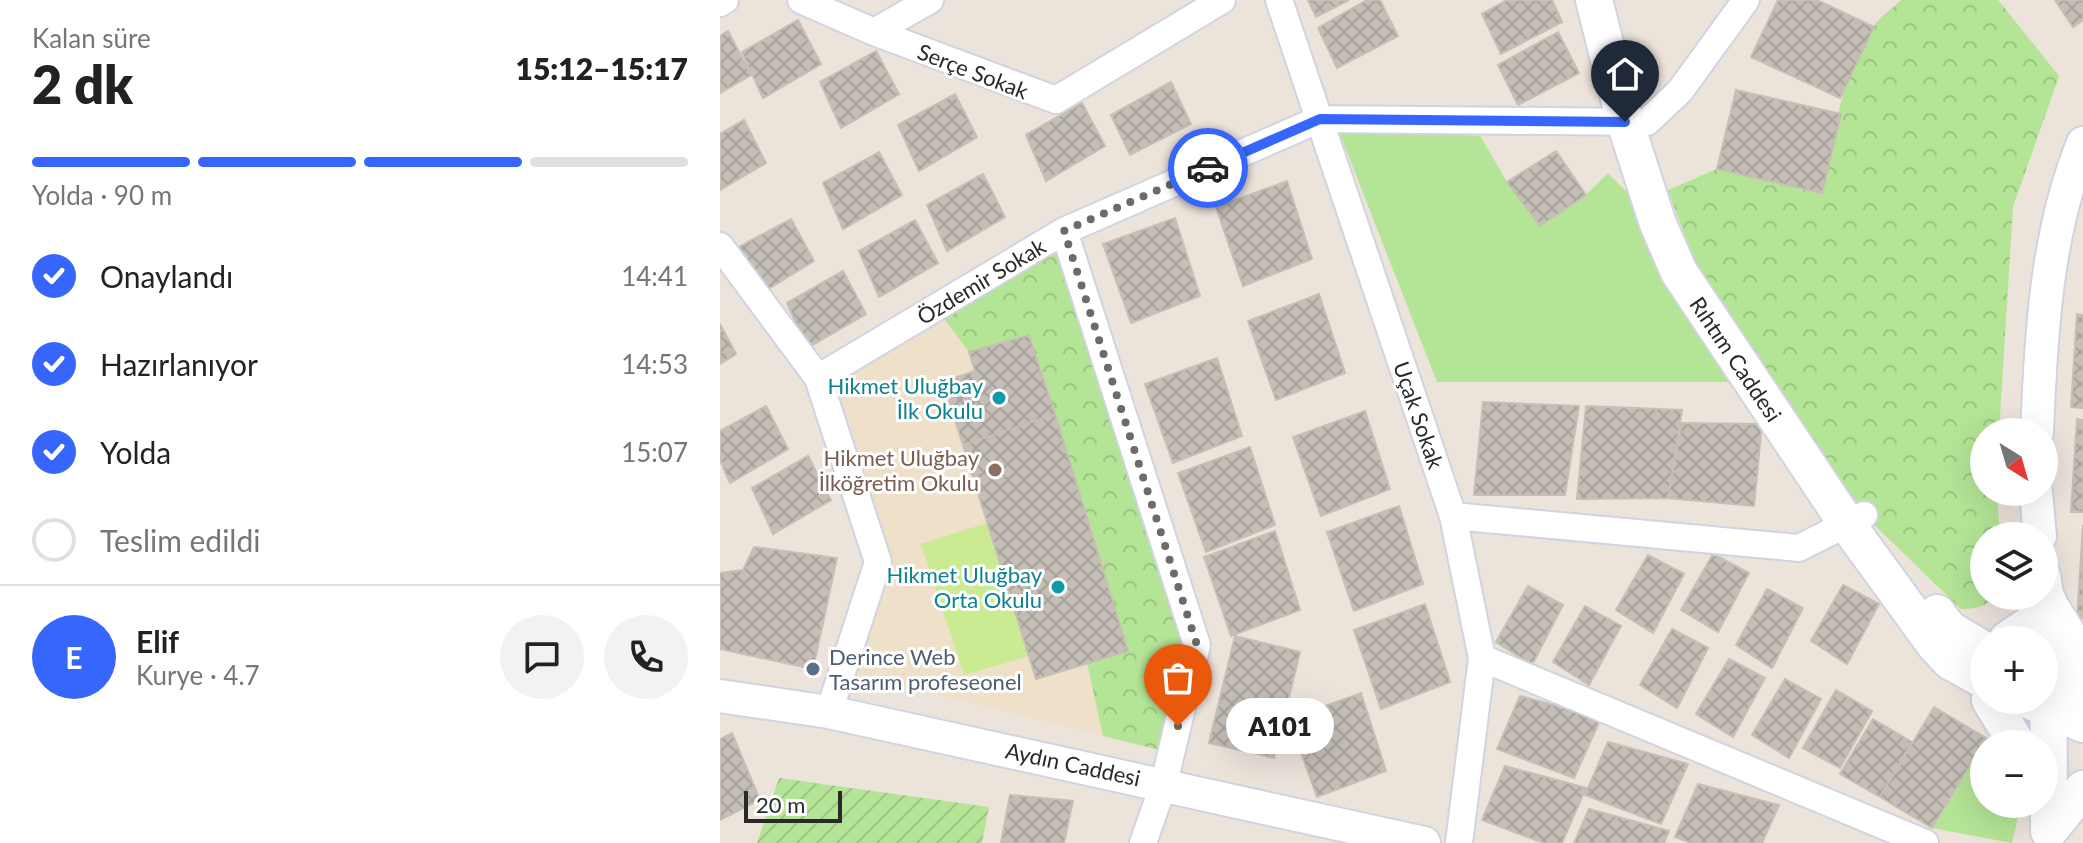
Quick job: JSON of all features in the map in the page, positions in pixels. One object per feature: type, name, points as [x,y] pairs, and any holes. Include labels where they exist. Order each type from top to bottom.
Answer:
[{"type":"main road","name":"Rıhtım Caddesi","points":[[1594,0],[1636,122],[1713,294],[1856,520],[1970,648]]},
{"type":"main road","name":"Rıhtım Caddesi","points":[[1612,0],[1636,122]]},
{"type":"main road","points":[[2057,610],[2082,662],[2058,678]]},
{"type":"main road","points":[[2058,702],[2083,724]]},
{"type":"main road","points":[[2044,714],[2046,826]]},
{"type":"main road","points":[[2046,826],[2083,789]]},
{"type":"street","points":[[720,3],[725,0]]},
{"type":"street","name":"Serçe Sokak","points":[[801,0],[874,32],[1056,100],[1222,0]]},
{"type":"street","points":[[874,32],[930,0]]},
{"type":"street","name":"Uçak Sokak","points":[[1279,0],[1453,516],[1482,658],[1459,843]]},
{"type":"street","points":[[1636,122],[1680,91],[1746,0]]},
{"type":"street","name":"Özdemir Sokak","points":[[818,378],[1064,231],[1320,119],[1636,122]]},
{"type":"street","points":[[2038,418],[2040,361],[2056,237],[2083,143]]},
{"type":"street","points":[[1064,231],[1197,645],[1164,783],[1143,843]]},
{"type":"street","points":[[720,246],[818,378],[878,562],[829,712]]},
{"type":"street","points":[[1453,516],[1799,548],[1856,520]]},
{"type":"street","points":[[1482,658],[1925,843]]},
{"type":"street","name":"Aydın Caddesi","points":[[720,696],[829,712],[1164,783],[1424,843]]},
{"type":"shaded area","name":"Hikmet Uluğbay İlköğretim Okulu","points":[[1064,231],[1172,753],[842,671],[877,562],[818,378]]},
{"type":"green space","points":[[1901,0],[1998,0],[2059,76],[2013,207],[2000,418],[1970,418],[1970,506],[1998,506],[1999,522],[1970,522],[1970,609],[1961,609],[1864,515],[1713,294],[1691,252],[1668,190],[1717,169],[1822,193],[1840,106],[1853,63],[1874,26]]},
{"type":"green space","points":[[1338,129],[1480,136],[1507,182],[1540,225],[1586,195],[1608,173],[1658,224],[1751,382],[1437,382]]},
{"type":"green space","points":[[1064,231],[1197,645],[1172,753],[1103,736],[1087,663],[1128,650],[1030,336],[969,352],[936,308]]},
{"type":"green space","points":[[987,523],[1029,656],[964,675],[921,544]]},
{"type":"green space","points":[[1970,765],[1970,818],[2018,818],[2012,843],[1932,828]]},
{"type":"green space","points":[[779,778],[989,807],[982,843],[757,843]]},
{"type":"building","points":[[1308,0],[1349,0],[1316,17]]},
{"type":"building","points":[[1367,0],[1380,0],[1398,36],[1337,68],[1318,28]]},
{"type":"building","points":[[1507,0],[1552,0],[1562,22],[1501,54],[1482,14]]},
{"type":"building","points":[[1778,0],[1817,0],[1874,27],[1840,98],[1751,57]]},
{"type":"building","points":[[2055,0],[2083,0],[2083,20],[2073,27]]},
{"type":"building","points":[[798,20],[821,64],[763,98],[742,52]]},
{"type":"building","points":[[728,31],[751,75],[720,93],[720,36]]},
{"type":"building","points":[[1558,32],[1579,73],[1518,105],[1498,65]]},
{"type":"building","points":[[876,51],[899,94],[841,128],[820,82]]},
{"type":"building","points":[[1171,82],[1191,124],[1130,155],[1111,115]]},
{"type":"building","points":[[1736,90],[1841,114],[1822,193],[1717,169]]},
{"type":"building","points":[[955,94],[977,137],[919,171],[898,125]]},
{"type":"building","points":[[1082,103],[1105,146],[1046,181],[1026,135]]},
{"type":"building","points":[[744,120],[766,163],[720,190],[720,134]]},
{"type":"building","points":[[1556,151],[1586,195],[1540,226],[1507,182]]},
{"type":"building","points":[[879,152],[902,195],[843,229],[823,183]]},
{"type":"building","points":[[983,174],[1005,217],[947,251],[927,205]]},
{"type":"building","points":[[1287,181],[1312,259],[1243,286],[1216,207]]},
{"type":"building","points":[[1175,218],[1200,296],[1131,323],[1103,244]]},
{"type":"building","points":[[791,219],[814,261],[757,296],[735,249]]},
{"type":"building","points":[[915,220],[938,263],[879,297],[859,251]]},
{"type":"building","points":[[843,271],[866,314],[807,348],[787,303]]},
{"type":"building","points":[[1319,294],[1345,373],[1276,400],[1248,321]]},
{"type":"building","points":[[2077,314],[2083,315],[2083,408],[2071,407]]},
{"type":"building","points":[[720,324],[736,354],[720,364]]},
{"type":"building","name":"Hikmet Uluğbay İlk Okulu","points":[[1029,335],[1055,414],[963,445],[943,382],[975,371],[969,352]]},
{"type":"building","points":[[1217,358],[1242,436],[1173,463],[1145,384]]},
{"type":"building","points":[[1483,402],[1579,406],[1565,495],[1474,495]]},
{"type":"building","points":[[766,406],[788,449],[730,483],[720,460],[720,431]]},
{"type":"building","points":[[1586,406],[1682,410],[1668,498],[1577,499]]},
{"type":"building","points":[[1365,411],[1390,489],[1321,516],[1293,437]]},
{"type":"building","name":"Hikmet Uluğbay Orta Okulu","points":[[1055,414],[1128,651],[1036,679],[963,445]]},
{"type":"building","points":[[2077,419],[2083,420],[2083,512],[2071,512]]},
{"type":"building","points":[[1682,423],[1762,424],[1754,506],[1668,498]]},
{"type":"building","points":[[1250,447],[1275,525],[1206,552],[1178,473]]},
{"type":"building","points":[[808,456],[831,500],[773,534],[752,488]]},
{"type":"building","points":[[1399,506],[1423,584],[1354,611],[1327,532]]},
{"type":"building","points":[[2083,525],[2083,618],[2077,618]]},
{"type":"building","points":[[1275,531],[1300,610],[1231,636],[1204,557]]},
{"type":"building","points":[[754,547],[837,558],[813,669],[720,649],[720,573],[743,570]]},
{"type":"building","points":[[1713,554],[1749,573],[1718,632],[1681,610]]},
{"type":"building","points":[[1648,555],[1684,574],[1653,633],[1616,610]]},
{"type":"building","points":[[1843,585],[1879,604],[1847,664],[1811,641]]},
{"type":"building","points":[[1528,586],[1563,605],[1532,665],[1496,642]]},
{"type":"building","points":[[1767,589],[1803,608],[1772,668],[1736,645]]},
{"type":"building","points":[[1425,604],[1450,682],[1381,709],[1354,630]]},
{"type":"building","points":[[1585,606],[1621,626],[1589,685],[1553,662]]},
{"type":"building","points":[[1672,629],[1708,648],[1677,708],[1640,685]]},
{"type":"building","points":[[1235,636],[1300,652],[1274,758],[1209,743]]},
{"type":"building","points":[[1729,659],[1765,678],[1733,737],[1696,714]]},
{"type":"building","points":[[1785,679],[1821,699],[1789,758],[1752,735]]},
{"type":"building","points":[[1836,690],[1872,711],[1840,768],[1803,748]]},
{"type":"building","points":[[1361,693],[1386,771],[1317,797],[1289,719]]},
{"type":"building","points":[[1520,696],[1601,718],[1574,778],[1497,749]]},
{"type":"building","points":[[1934,707],[1973,730],[1970,730],[1970,765],[1932,828],[1880,797]]},
{"type":"building","points":[[1873,719],[1912,742],[1880,797],[1840,774]]},
{"type":"building","points":[[732,733],[760,800],[720,820],[720,739]]},
{"type":"building","points":[[1608,742],[1688,764],[1661,824],[1585,795]]},
{"type":"building","points":[[1505,766],[1586,788],[1562,843],[1544,843],[1482,820]]},
{"type":"building","points":[[1698,784],[1779,805],[1762,843],[1691,843],[1675,837]]},
{"type":"building","points":[[1010,795],[1073,801],[1064,843],[1001,843]]},
{"type":"building","points":[[1589,809],[1669,831],[1664,843],[1574,843]]},
{"type":"way so far","points":[[1178,726],[1197,645],[1064,231],[1208,168]]},
{"type":"place","name":"Hikmet Uluğbay İlk Okulu","points":[[999,398]]},
{"type":"place","name":"Hikmet Uluğbay İlköğretim Okulu","points":[[995,470]]},
{"type":"place","name":"Hikmet Uluğbay Orta Okulu","points":[[1058,587]]},
{"type":"place","name":"Derince Web Tasarım profeseonel","points":[[813,669]]},
{"type":"place","name":"A101","points":[[1178,726]]},
{"type":"route","points":[[1208,168],[1320,119],[1625,122]]}]
